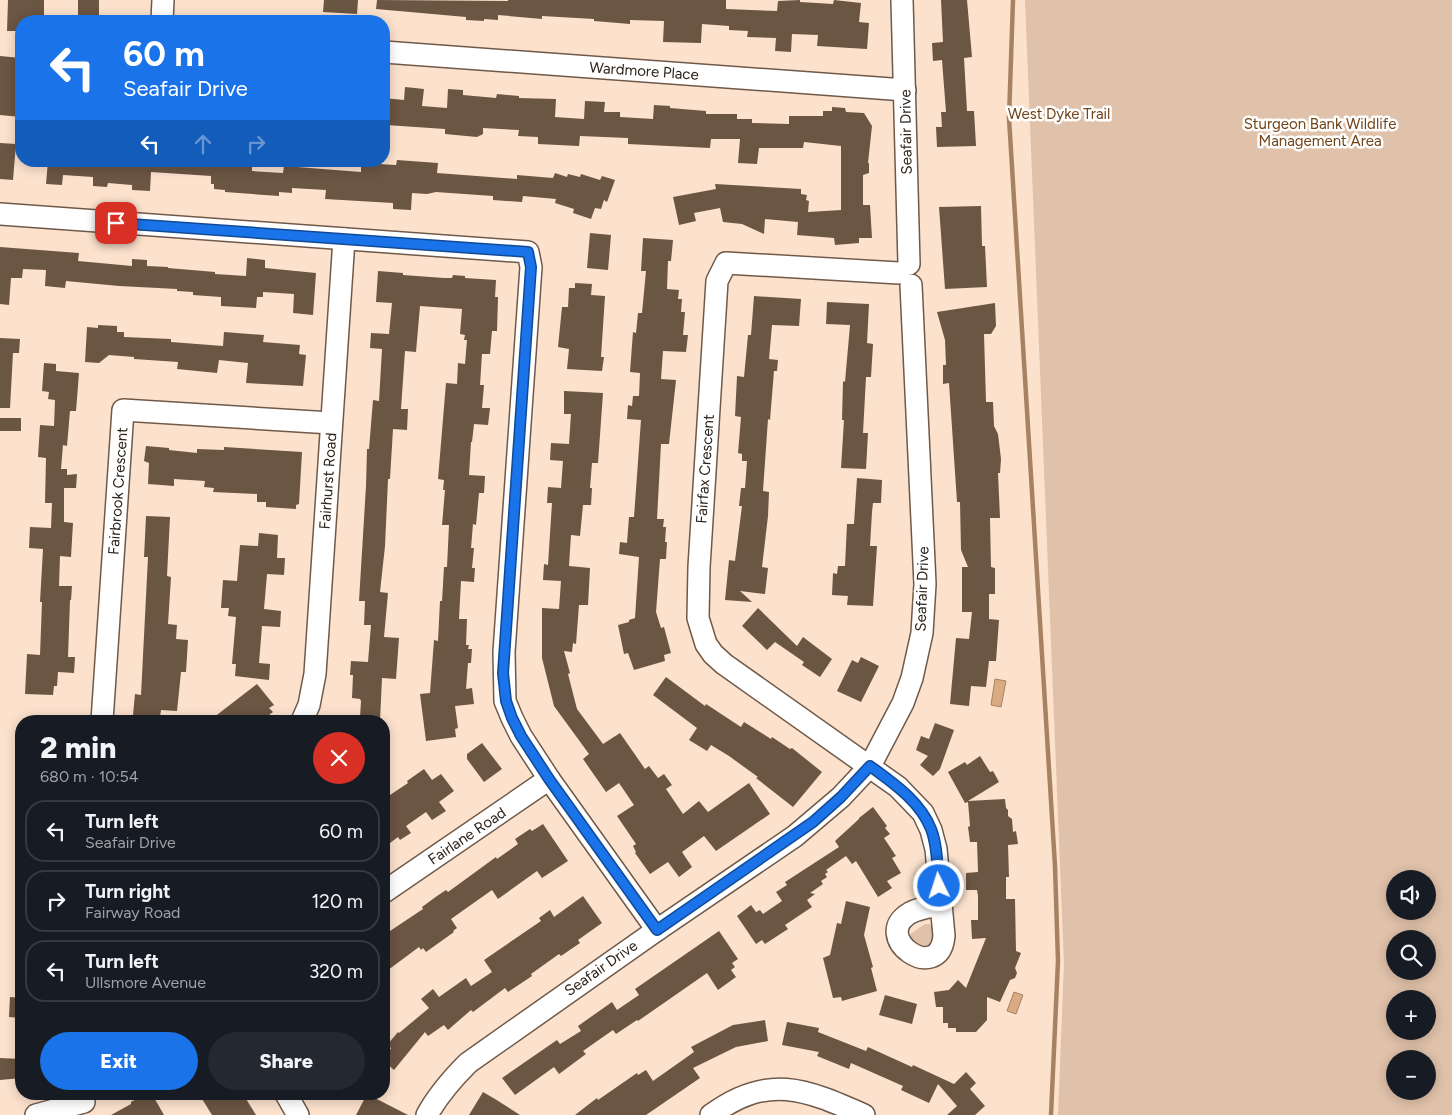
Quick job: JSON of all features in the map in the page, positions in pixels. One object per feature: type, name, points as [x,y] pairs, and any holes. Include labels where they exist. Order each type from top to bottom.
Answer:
[{"type":"street","points":[[162,15],[163,0]]},
{"type":"street","name":"Seafair Drive","points":[[427,1115],[446,1088],[468,1063],[807,827],[841,797],[870,766],[903,703],[918,659],[926,584],[920,460],[906,274],[905,90],[902,0]]},
{"type":"street","name":"Wardmore Place","points":[[390,52],[905,90]]},
{"type":"street","points":[[0,214],[528,252],[531,267],[508,583],[504,680],[506,701],[512,718],[549,779],[657,930]]},
{"type":"street","name":"Fairhurst Road","points":[[305,715],[309,705],[315,674],[344,239]]},
{"type":"street","name":"Fairfax Crescent","points":[[870,766],[742,677],[713,654],[706,644],[698,618],[699,568],[717,282],[726,263],[906,274]]},
{"type":"street","name":"Fairbrook Crescent","points":[[102,715],[123,410],[331,423]]},
{"type":"street","points":[[870,766],[898,786],[923,813],[931,830],[936,849],[940,904]]},
{"type":"street","name":"Fairlane Road","points":[[390,888],[549,779]]},
{"type":"street","points":[[711,1115],[726,1104],[758,1090],[780,1089],[796,1089],[812,1093],[864,1115]]},
{"type":"street","points":[[289,1100],[298,1115]]},
{"type":"street","points":[[36,1115],[85,1104]]},
{"type":"green space","name":"Sturgeon Bank Wildlife Management Area","points":[[1025,0],[1452,0],[1452,1115],[1058,1115],[1064,964]]},
{"type":"green space","points":[[925,924],[930,924],[934,930],[933,942],[925,948],[911,941],[909,935]]},
{"type":"shaded area","points":[[995,679],[1006,681],[1001,707],[991,705]]},
{"type":"shaded area","points":[[1014,992],[1023,995],[1016,1014],[1007,1011]]},
{"type":"building","points":[[8,0],[44,0],[44,15],[15,15],[15,31],[7,31]]},
{"type":"building","points":[[78,0],[99,0],[99,15],[78,15]]},
{"type":"building","points":[[324,0],[358,0],[357,14],[323,12]]},
{"type":"building","points":[[377,0],[726,0],[726,9],[777,11],[778,1],[800,0],[800,2],[833,4],[834,0],[861,3],[859,22],[869,23],[867,49],[817,46],[818,35],[792,34],[791,52],[775,51],[776,38],[747,37],[748,31],[729,30],[729,26],[702,24],[701,43],[663,42],[664,21],[630,20],[630,24],[594,21],[594,19],[542,16],[542,19],[498,15],[498,20],[466,20],[466,17],[376,9]]},
{"type":"building","points":[[941,0],[967,0],[972,57],[964,58],[967,111],[974,111],[976,146],[937,147],[936,127],[942,127],[941,112],[946,112],[942,60],[933,61],[932,43],[943,42]]},
{"type":"building","points":[[0,56],[15,57],[15,116],[0,115]]},
{"type":"building","points":[[405,87],[424,89],[422,106],[447,108],[448,89],[463,90],[463,95],[496,98],[497,94],[519,96],[519,98],[556,99],[555,117],[584,119],[585,101],[605,102],[604,112],[620,112],[620,117],[653,119],[654,105],[706,111],[706,114],[737,114],[737,119],[752,119],[752,123],[789,124],[789,116],[823,116],[823,111],[832,111],[832,107],[845,108],[846,112],[864,113],[872,126],[868,163],[869,173],[863,175],[863,205],[870,205],[872,238],[859,238],[859,243],[835,245],[834,238],[797,235],[798,222],[765,219],[764,234],[742,224],[723,222],[720,208],[694,213],[696,221],[679,225],[673,197],[716,189],[715,184],[801,189],[801,194],[807,195],[806,200],[809,201],[808,212],[841,210],[841,146],[804,142],[803,148],[759,148],[757,164],[738,163],[740,139],[711,139],[710,148],[628,144],[628,138],[580,136],[579,146],[538,144],[538,137],[518,136],[519,130],[483,128],[483,134],[477,137],[445,134],[445,129],[390,125],[390,99],[404,100]]},
{"type":"building","points":[[0,143],[15,144],[13,180],[0,179]]},
{"type":"building","points":[[397,160],[438,163],[437,173],[517,179],[517,175],[553,178],[555,173],[567,177],[568,174],[580,177],[581,174],[600,180],[602,176],[615,180],[607,202],[604,200],[601,209],[595,208],[591,219],[573,213],[574,209],[555,203],[556,199],[523,196],[522,202],[493,200],[493,196],[436,192],[427,194],[412,193],[411,210],[393,209],[393,203],[325,199],[326,190],[292,188],[292,193],[279,192],[279,196],[225,192],[225,190],[214,189],[214,184],[211,184],[211,176],[151,172],[150,191],[132,190],[132,185],[108,183],[107,187],[93,186],[93,177],[63,175],[62,185],[46,184],[47,167],[252,167],[252,171],[283,173],[284,167],[361,172],[361,167],[390,167],[390,165],[396,165]]},
{"type":"building","points":[[981,206],[982,246],[985,246],[987,287],[945,289],[939,207]]},
{"type":"building","points":[[590,233],[611,235],[608,270],[587,268]]},
{"type":"building","points":[[643,238],[673,240],[671,261],[668,261],[667,289],[679,290],[678,299],[682,299],[681,312],[685,312],[683,335],[688,335],[686,352],[663,351],[661,379],[676,380],[669,444],[661,444],[657,519],[664,519],[663,527],[666,527],[665,542],[667,542],[666,559],[660,559],[656,612],[661,628],[664,627],[671,653],[664,655],[665,661],[634,670],[628,653],[624,654],[618,625],[635,618],[639,557],[619,554],[620,542],[627,543],[629,517],[634,517],[641,420],[627,419],[628,405],[632,406],[633,396],[639,396],[640,373],[630,372],[633,332],[636,333],[638,313],[642,313],[646,271],[641,271]]},
{"type":"building","points":[[0,247],[79,253],[78,261],[132,266],[132,259],[147,260],[147,266],[246,276],[247,258],[265,260],[265,268],[316,273],[313,315],[293,313],[294,294],[263,292],[263,297],[257,297],[256,308],[221,306],[221,297],[193,295],[193,292],[177,291],[177,289],[66,281],[65,288],[45,286],[46,270],[23,269],[22,278],[11,278],[9,305],[0,304]]},
{"type":"building","points":[[378,271],[403,273],[403,275],[452,278],[453,275],[465,276],[465,278],[496,280],[495,297],[498,297],[497,331],[492,331],[490,354],[482,354],[480,385],[484,385],[482,408],[490,408],[488,425],[474,424],[469,475],[485,476],[484,493],[479,493],[476,525],[473,524],[471,548],[474,548],[472,568],[475,568],[474,582],[461,581],[459,619],[467,619],[466,645],[469,645],[468,649],[472,649],[471,663],[468,663],[466,689],[472,688],[474,704],[455,706],[458,728],[455,729],[456,737],[426,741],[420,694],[430,693],[434,640],[438,641],[444,567],[447,567],[449,525],[442,525],[445,490],[443,490],[444,480],[438,479],[446,383],[457,384],[458,363],[465,364],[467,340],[464,340],[465,335],[460,334],[462,309],[420,306],[416,352],[405,351],[401,409],[408,409],[407,430],[393,429],[380,592],[388,593],[384,637],[399,638],[396,679],[382,678],[380,715],[360,715],[361,701],[360,699],[352,698],[353,675],[350,675],[351,661],[368,662],[371,625],[364,625],[365,601],[359,601],[367,449],[369,449],[373,400],[379,401],[382,349],[370,348],[371,333],[389,334],[392,303],[376,302]]},
{"type":"building","points":[[575,283],[592,284],[591,295],[605,296],[601,357],[604,357],[602,371],[567,369],[569,349],[558,347],[562,307],[568,307],[569,288],[575,288]]},
{"type":"building","points":[[754,296],[801,299],[799,326],[772,325],[769,359],[778,360],[777,371],[774,371],[770,420],[768,419],[763,491],[769,492],[762,567],[768,568],[765,594],[740,591],[752,602],[725,600],[729,560],[735,561],[742,506],[739,506],[741,488],[745,488],[747,461],[742,461],[742,454],[738,453],[741,417],[735,416],[737,376],[744,377],[748,335],[751,335]]},
{"type":"building","points":[[827,302],[869,304],[867,343],[873,344],[871,377],[866,377],[863,433],[868,433],[866,469],[841,468],[844,420],[842,420],[843,381],[845,382],[850,325],[826,324]]},
{"type":"building","points":[[995,303],[996,326],[991,334],[984,334],[986,402],[993,402],[994,426],[998,434],[1001,459],[1000,473],[998,473],[1000,518],[990,518],[991,567],[995,568],[995,594],[989,594],[989,619],[999,620],[996,661],[989,661],[986,687],[971,686],[969,706],[950,704],[956,638],[969,639],[972,612],[962,612],[962,567],[968,567],[961,550],[960,502],[957,502],[949,383],[943,384],[943,365],[946,365],[945,340],[937,312]]},
{"type":"building","points":[[98,325],[117,326],[117,332],[124,332],[124,337],[171,339],[171,342],[223,346],[224,332],[264,335],[263,342],[300,345],[299,354],[306,355],[303,386],[246,383],[248,363],[219,360],[217,373],[177,369],[178,362],[134,359],[134,357],[109,355],[99,363],[85,362],[87,327],[98,328]]},
{"type":"building","points":[[0,338],[20,339],[19,353],[13,353],[10,408],[0,408]]},
{"type":"building","points":[[44,363],[56,364],[56,371],[79,373],[76,411],[70,411],[67,446],[63,445],[61,469],[67,469],[67,475],[77,474],[76,488],[64,488],[64,522],[73,523],[71,557],[60,556],[59,586],[72,586],[68,657],[75,657],[74,673],[58,672],[57,686],[54,686],[53,695],[25,694],[27,654],[40,655],[42,602],[40,602],[43,549],[29,548],[30,527],[51,528],[52,503],[45,503],[46,458],[38,457],[40,425],[54,426],[55,400],[48,399],[49,392],[42,391]]},
{"type":"building","points":[[564,391],[603,393],[598,463],[592,463],[591,505],[583,505],[580,536],[571,535],[569,566],[590,568],[588,605],[579,605],[576,644],[573,643],[572,652],[564,651],[577,709],[603,744],[620,733],[645,769],[649,766],[658,778],[664,774],[672,785],[666,789],[683,814],[699,801],[708,812],[749,783],[770,814],[716,851],[704,836],[682,852],[692,867],[679,877],[668,862],[650,874],[635,853],[633,846],[636,844],[617,816],[634,805],[619,783],[606,792],[583,759],[589,754],[554,706],[542,658],[542,608],[559,609],[561,581],[543,580],[544,564],[548,565],[552,503],[547,503],[548,487],[561,488],[563,461],[550,460],[551,443],[569,444],[571,414],[564,414]]},
{"type":"building","points":[[0,418],[21,418],[21,431],[0,431]]},
{"type":"building","points":[[146,446],[197,453],[197,449],[224,450],[224,447],[302,452],[299,504],[296,505],[296,509],[266,507],[266,502],[257,502],[257,494],[213,492],[214,488],[204,487],[205,481],[174,479],[174,486],[148,484],[149,463],[144,461]]},
{"type":"building","points":[[857,478],[882,480],[881,503],[873,503],[872,512],[870,546],[877,546],[873,606],[847,605],[848,596],[832,595],[833,573],[837,574],[838,566],[845,566],[847,524],[854,524]]},
{"type":"building","points":[[146,516],[170,517],[167,576],[171,577],[168,624],[177,625],[176,639],[188,640],[186,672],[181,672],[177,711],[161,710],[160,715],[133,715],[135,694],[141,695],[148,557],[144,557]]},
{"type":"building","points":[[259,533],[278,535],[277,558],[285,558],[284,575],[267,574],[264,609],[281,611],[280,627],[262,626],[259,663],[270,664],[269,680],[235,676],[236,664],[232,664],[236,617],[228,616],[229,608],[221,608],[223,580],[237,581],[240,545],[258,546]]},
{"type":"building","points":[[758,608],[797,646],[803,637],[832,659],[820,677],[802,665],[804,662],[775,642],[767,650],[742,626]]},
{"type":"building","points":[[861,657],[879,666],[861,702],[837,691],[852,660],[858,663]]},
{"type":"building","points":[[666,677],[705,706],[706,704],[741,727],[744,722],[771,739],[772,737],[790,749],[792,748],[822,772],[793,807],[756,778],[758,777],[729,756],[711,745],[707,751],[689,740],[697,728],[653,695]]},
{"type":"building","points":[[257,684],[274,705],[269,708],[273,712],[269,715],[217,715]]},
{"type":"building","points":[[935,723],[954,730],[940,769],[933,776],[920,765],[928,756],[916,750],[921,736],[929,739]]},
{"type":"building","points":[[482,743],[502,769],[484,782],[467,759],[467,754]]},
{"type":"building","points":[[980,756],[990,772],[993,771],[999,782],[968,801],[1005,799],[1008,816],[1012,819],[1013,832],[1016,831],[1018,844],[1008,845],[1009,877],[1006,877],[1006,899],[1015,899],[1016,951],[1021,953],[1015,968],[1017,973],[1015,978],[1010,980],[1000,1002],[987,997],[987,1020],[976,1032],[956,1032],[956,1028],[948,1028],[948,1023],[943,1023],[943,1007],[936,1007],[934,992],[949,990],[958,980],[966,988],[986,938],[972,939],[971,920],[978,920],[978,896],[977,890],[966,890],[966,873],[978,872],[977,842],[970,842],[968,802],[965,803],[948,772],[965,762],[967,765]]},
{"type":"building","points":[[424,769],[432,780],[441,774],[454,791],[439,802],[446,811],[432,820],[426,812],[406,826],[411,833],[400,840],[398,837],[390,843],[390,795],[408,783],[407,781]]},
{"type":"building","points":[[873,807],[887,826],[885,828],[890,834],[884,838],[896,856],[892,858],[901,873],[887,881],[892,888],[878,897],[856,861],[852,864],[846,856],[826,870],[828,872],[825,874],[827,877],[821,881],[823,884],[810,893],[815,894],[807,900],[812,907],[785,925],[788,929],[765,944],[762,940],[756,944],[737,916],[751,905],[756,912],[760,910],[763,914],[782,901],[776,892],[787,885],[785,882],[839,847],[835,841]]},
{"type":"building","points":[[543,824],[568,861],[542,878],[537,871],[498,899],[492,890],[451,919],[457,928],[454,932],[426,952],[423,948],[421,950],[419,947],[390,969],[390,931],[423,909],[422,907],[437,896],[446,890],[448,892],[496,857],[497,859],[518,844],[515,839],[530,829],[532,831]]},
{"type":"building","points":[[583,896],[602,923],[578,940],[580,943],[561,956],[559,954],[531,974],[532,976],[508,992],[505,988],[473,1012],[471,1010],[448,1030],[444,1025],[428,1036],[425,1032],[394,1070],[390,1066],[390,1041],[398,1032],[429,1008],[421,999],[433,989],[439,997],[466,978],[471,986],[492,972],[484,960],[541,921],[539,918],[550,910],[554,917]]},
{"type":"building","points":[[846,901],[870,907],[864,935],[873,967],[871,968],[877,991],[842,1001],[841,997],[833,998],[823,958],[830,955],[837,923],[841,924]]},
{"type":"building","points":[[719,931],[738,959],[732,963],[735,967],[731,970],[736,977],[718,990],[707,973],[638,1021],[616,1034],[613,1030],[583,1051],[586,1054],[559,1074],[554,1067],[515,1095],[502,1078],[557,1040],[560,1044],[581,1031],[578,1026],[612,1002],[617,1010],[639,995],[635,989]]},
{"type":"building","points":[[885,995],[917,1004],[912,1024],[879,1015]]},
{"type":"building","points":[[10,997],[15,997],[15,1018],[9,1017]]},
{"type":"building","points":[[765,1020],[768,1041],[736,1047],[693,1068],[700,1078],[646,1115],[575,1115],[597,1098],[598,1100],[637,1073],[638,1075],[646,1070],[653,1081],[694,1052],[691,1047],[733,1025]]},
{"type":"building","points":[[787,1022],[819,1028],[818,1032],[866,1051],[868,1047],[954,1084],[966,1072],[976,1083],[970,1089],[985,1106],[975,1115],[947,1115],[957,1106],[938,1084],[929,1103],[901,1090],[903,1086],[851,1063],[849,1069],[817,1056],[819,1052],[782,1045]]},
{"type":"building","points":[[0,1058],[15,1059],[15,1079],[0,1080]]},
{"type":"building","points":[[483,1092],[495,1099],[520,1115],[469,1115]]},
{"type":"building","points":[[134,1100],[155,1100],[164,1115],[111,1115],[131,1104]]},
{"type":"building","points":[[203,1100],[247,1100],[256,1115],[212,1115]]},
{"type":"building","points":[[364,1100],[379,1100],[408,1115],[356,1115]]},
{"type":"waterway","points":[[1013,0],[1009,118],[1055,866],[1058,961],[1051,1115]]},
{"type":"route","points":[[116,223],[528,252],[531,267],[503,673],[506,701],[521,736],[549,779],[657,930],[795,836],[841,797],[870,766],[898,786],[923,813],[931,830],[936,849],[939,886]]},
{"type":"park label","name":"West Dyke Trail","points":[[1059,114]]}]
